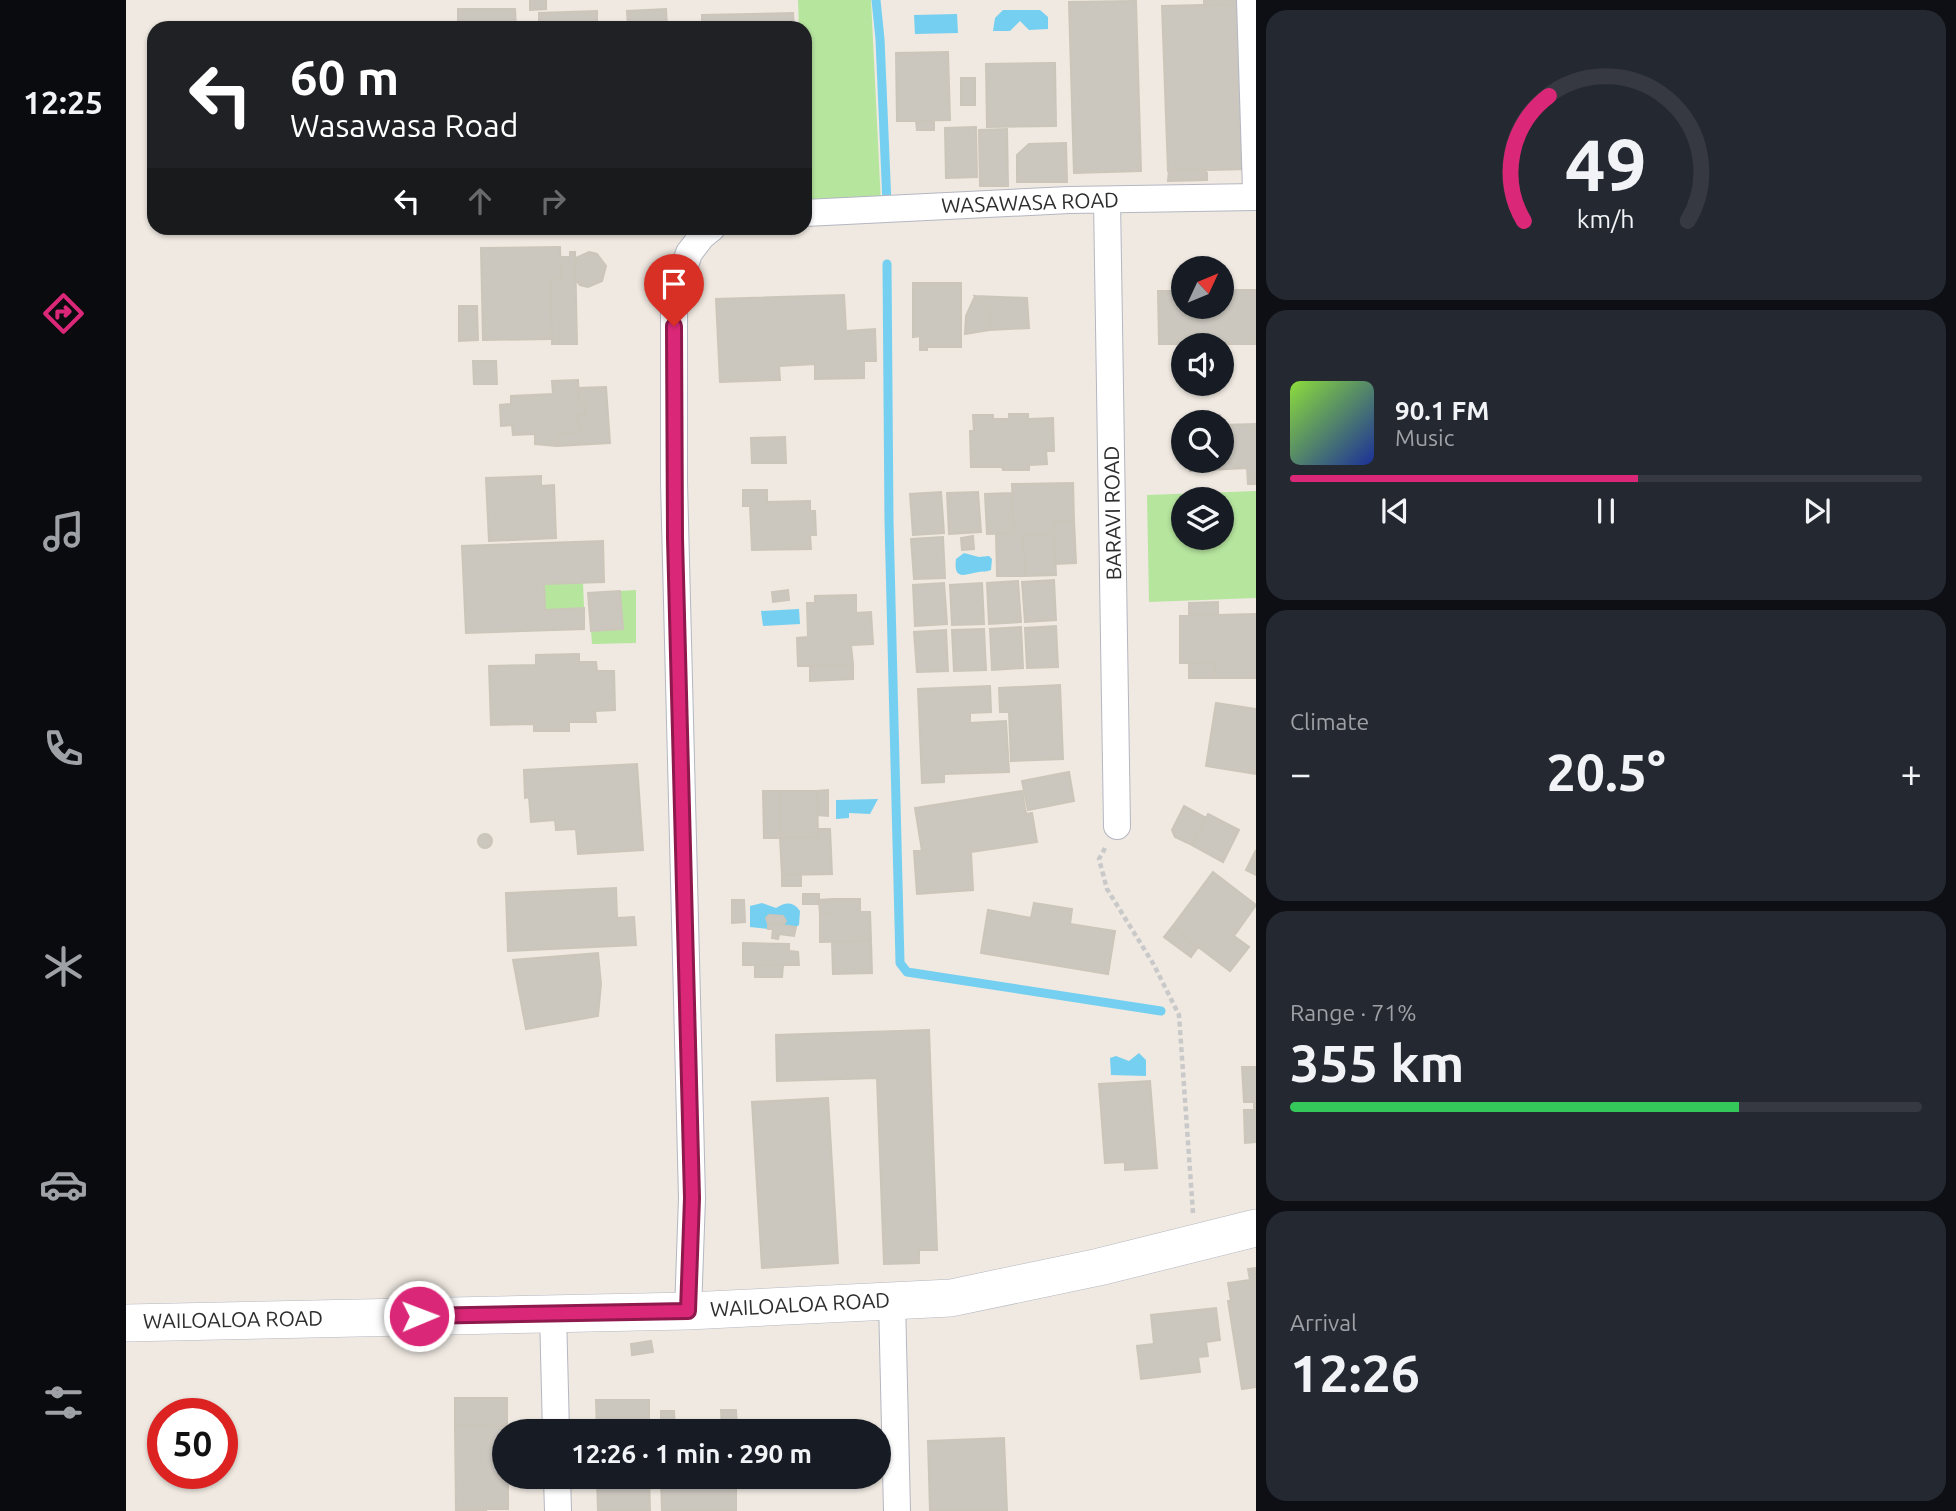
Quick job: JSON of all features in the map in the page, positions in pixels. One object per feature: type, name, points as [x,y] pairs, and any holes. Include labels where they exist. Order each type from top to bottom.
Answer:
[{"type":"main road","name":"WAILOALOA ROAD","points":[[126,1323],[688,1311],[951,1298],[1196,1244],[1256,1228]]},
{"type":"street","points":[[1250,0],[1256,190]]},
{"type":"street","name":"WASAWASA ROAD","points":[[812,213],[1107,200],[1256,197]]},
{"type":"street","name":"BARAVI ROAD","points":[[1107,200],[1117,826]]},
{"type":"street","points":[[688,1311],[692,1198],[675,538],[674,300],[689,253],[703,235]]},
{"type":"street","points":[[892,1301],[897,1511]]},
{"type":"street","points":[[553,1313],[556,1419]]},
{"type":"street","points":[[557,1489],[558,1511]]},
{"type":"path","points":[[1117,826],[1099,859],[1107,889],[1154,965],[1179,1015],[1196,1244]]},
{"type":"green space","points":[[798,0],[871,0],[881,204],[812,204],[812,21],[799,21]]},
{"type":"green space","points":[[1256,491],[1256,598],[1149,602],[1147,495],[1171,494],[1171,550],[1234,550],[1234,492]]},
{"type":"green space","points":[[583,582],[584,608],[545,610],[544,584]]},
{"type":"green space","points":[[636,590],[636,643],[592,644],[591,631],[622,629],[620,591]]},
{"type":"water","points":[[1003,10],[1040,10],[1048,17],[1048,29],[1029,30],[1020,21],[1010,31],[993,31],[995,18]]},
{"type":"water","points":[[957,14],[958,33],[915,34],[914,15]]},
{"type":"water","points":[[964,553],[979,557],[989,556],[992,559],[991,570],[959,574],[956,559]]},
{"type":"water","points":[[799,609],[800,624],[763,626],[761,611]]},
{"type":"water","points":[[878,799],[870,814],[849,813],[849,818],[836,819],[836,800]]},
{"type":"water","points":[[762,903],[776,908],[786,904],[795,905],[800,911],[799,925],[783,925],[786,921],[783,916],[769,915],[766,918],[768,929],[750,927],[750,906]]},
{"type":"water","points":[[1139,1053],[1146,1060],[1146,1076],[1111,1075],[1110,1058],[1116,1056],[1129,1061]]},
{"type":"building","points":[[530,0],[546,0],[546,9],[530,10]]},
{"type":"building","points":[[1204,0],[1242,0],[1242,4],[1204,5]]},
{"type":"building","points":[[1136,1],[1141,171],[1074,173],[1069,2]]},
{"type":"building","points":[[1242,4],[1248,169],[1168,171],[1162,6]]},
{"type":"building","points":[[458,9],[515,9],[516,21],[458,21]]},
{"type":"building","points":[[666,9],[667,21],[628,21],[627,11]]},
{"type":"building","points":[[597,11],[597,21],[539,21],[539,13]]},
{"type":"building","points":[[793,13],[794,21],[702,21],[702,15]]},
{"type":"building","points":[[948,52],[950,120],[897,121],[896,53]]},
{"type":"building","points":[[1055,63],[1056,126],[987,127],[986,64]]},
{"type":"building","points":[[961,78],[975,78],[975,105],[961,105]]},
{"type":"building","points":[[916,121],[934,121],[934,130],[917,130]]},
{"type":"building","points":[[976,127],[977,177],[946,178],[945,128]]},
{"type":"building","points":[[1007,129],[1008,186],[980,186],[979,130]]},
{"type":"building","points":[[1066,143],[1067,182],[1017,182],[1017,155],[1029,144]]},
{"type":"building","points":[[1207,169],[1207,180],[1168,181],[1169,170]]},
{"type":"building","points":[[560,247],[561,278],[551,278],[552,339],[483,340],[481,248]]},
{"type":"building","points":[[570,252],[575,252],[577,344],[552,344],[551,278],[561,278],[560,257],[570,257]]},
{"type":"building","points":[[589,252],[597,254],[606,266],[602,281],[588,287],[580,285],[576,280],[576,258]]},
{"type":"building","points":[[913,283],[961,283],[961,347],[927,347],[927,350],[920,350],[920,336],[913,337]]},
{"type":"building","points":[[1234,290],[1256,290],[1256,344],[1234,344],[1234,333],[1171,333],[1171,344],[1159,344],[1158,291],[1171,291],[1171,319],[1234,319]]},
{"type":"building","points":[[844,295],[846,331],[875,329],[876,361],[864,361],[864,378],[815,379],[815,364],[779,366],[780,380],[720,382],[716,299]]},
{"type":"building","points":[[975,296],[989,310],[990,330],[965,334],[966,316]]},
{"type":"building","points":[[975,296],[1027,298],[1029,328],[990,330],[989,310]]},
{"type":"building","points":[[459,306],[477,306],[478,340],[459,341]]},
{"type":"building","points":[[473,361],[496,361],[497,384],[474,384]]},
{"type":"building","points":[[578,380],[579,404],[585,404],[585,415],[578,415],[579,432],[557,433],[557,446],[535,444],[535,434],[513,435],[512,425],[501,426],[500,405],[511,404],[511,396],[553,394],[552,381]]},
{"type":"building","points":[[606,387],[610,443],[557,446],[557,433],[579,432],[578,415],[585,415],[585,404],[579,404],[578,388]]},
{"type":"building","points":[[1009,414],[1028,414],[1028,419],[1053,418],[1054,451],[1046,451],[1047,464],[1029,465],[1029,470],[971,467],[970,431],[974,431],[973,415],[993,415],[993,419],[1009,419]]},
{"type":"building","points":[[1256,424],[1256,484],[1248,484],[1247,468],[1234,469],[1234,425]]},
{"type":"building","points":[[785,437],[786,463],[752,463],[751,438]]},
{"type":"building","points":[[541,476],[541,486],[554,485],[556,538],[489,541],[486,478]]},
{"type":"building","points":[[1073,483],[1074,521],[1054,522],[1054,534],[1023,535],[1025,576],[997,576],[996,534],[1014,533],[1012,484]]},
{"type":"building","points":[[743,490],[767,490],[767,502],[810,501],[810,511],[815,511],[816,535],[810,535],[811,549],[752,550],[750,506],[743,506]]},
{"type":"building","points":[[941,492],[944,533],[913,535],[910,494]]},
{"type":"building","points":[[978,492],[981,532],[949,534],[947,493]]},
{"type":"building","points":[[1012,493],[1014,533],[987,534],[985,494]]},
{"type":"building","points":[[1074,521],[1076,563],[1055,564],[1054,522]]},
{"type":"building","points":[[1054,534],[1056,575],[1025,576],[1023,535]]},
{"type":"building","points":[[973,536],[974,549],[962,550],[961,538]]},
{"type":"building","points":[[943,537],[945,578],[914,579],[911,539]]},
{"type":"building","points":[[603,541],[604,582],[544,584],[545,610],[584,608],[584,629],[466,633],[462,546]]},
{"type":"building","points":[[1054,580],[1056,620],[1025,622],[1022,582]]},
{"type":"building","points":[[1018,581],[1021,622],[989,624],[987,583]]},
{"type":"building","points":[[944,583],[947,624],[915,626],[913,585]]},
{"type":"building","points":[[982,583],[984,624],[952,625],[950,585]]},
{"type":"building","points":[[788,590],[789,600],[773,602],[772,592]]},
{"type":"building","points":[[620,591],[623,629],[591,631],[588,593]]},
{"type":"building","points":[[856,595],[856,613],[871,612],[873,644],[851,645],[853,664],[798,666],[797,638],[808,637],[807,603],[815,603],[815,596]]},
{"type":"building","points":[[1218,602],[1218,615],[1189,615],[1189,603]]},
{"type":"building","points":[[1256,614],[1256,678],[1215,678],[1215,662],[1180,663],[1180,616]]},
{"type":"building","points":[[1056,626],[1058,667],[1027,668],[1025,628]]},
{"type":"building","points":[[1021,627],[1023,668],[992,670],[990,629]]},
{"type":"building","points":[[984,629],[986,670],[954,671],[952,630]]},
{"type":"building","points":[[946,630],[948,671],[917,672],[914,632]]},
{"type":"building","points":[[579,654],[579,662],[596,662],[597,671],[614,671],[615,710],[595,711],[596,722],[569,722],[569,731],[534,731],[534,724],[491,725],[489,666],[536,665],[536,655]]},
{"type":"building","points":[[1215,662],[1215,678],[1189,678],[1189,663]]},
{"type":"building","points":[[853,664],[853,679],[810,681],[810,666]]},
{"type":"building","points":[[1060,685],[1063,759],[1011,761],[1009,712],[1000,712],[999,688]]},
{"type":"building","points":[[990,686],[991,712],[970,713],[970,723],[1006,721],[1009,772],[944,774],[944,782],[922,783],[918,689]]},
{"type":"building","points":[[1216,703],[1256,709],[1256,774],[1206,766]]},
{"type":"building","points":[[637,764],[643,850],[578,854],[576,829],[556,830],[555,820],[531,822],[529,797],[525,798],[524,770]]},
{"type":"building","points":[[1069,772],[1074,801],[1028,810],[1022,781]]},
{"type":"building","points":[[828,790],[828,816],[818,815],[817,791]]},
{"type":"building","points":[[763,791],[780,791],[780,838],[764,838]]},
{"type":"building","points":[[780,791],[817,791],[818,837],[780,838]]},
{"type":"building","points":[[1022,791],[1026,814],[1032,813],[1037,842],[971,852],[973,890],[917,894],[914,851],[922,851],[915,808]]},
{"type":"building","points":[[1184,806],[1206,818],[1192,845],[1175,837],[1172,830]]},
{"type":"building","points":[[1208,814],[1239,830],[1223,862],[1192,845]]},
{"type":"building","points":[[818,829],[830,829],[832,874],[782,875],[780,838],[818,837]]},
{"type":"building","points":[[482,834],[488,834],[492,841],[488,848],[482,848],[478,844],[478,838]]},
{"type":"building","points":[[1256,850],[1256,875],[1246,870]]},
{"type":"building","points":[[1213,872],[1256,905],[1234,936],[1249,947],[1230,971],[1172,927]]},
{"type":"building","points":[[801,874],[801,886],[782,886],[782,875]]},
{"type":"building","points":[[616,888],[617,918],[634,917],[636,945],[508,951],[506,893]]},
{"type":"building","points":[[803,894],[819,894],[819,904],[803,904]]},
{"type":"building","points":[[832,899],[860,899],[860,912],[870,912],[871,941],[820,942],[820,914],[832,914]]},
{"type":"building","points":[[832,899],[832,914],[820,914],[819,900]]},
{"type":"building","points":[[732,900],[744,900],[745,922],[732,923]]},
{"type":"building","points":[[1034,903],[1072,909],[1070,924],[1115,931],[1108,974],[981,953],[988,910],[1031,918]]},
{"type":"building","points":[[769,915],[783,916],[786,921],[783,925],[768,923],[766,918]]},
{"type":"building","points":[[768,923],[796,927],[794,936],[779,934],[778,939],[772,938],[773,929],[768,929]]},
{"type":"building","points":[[1172,927],[1198,947],[1191,957],[1164,937]]},
{"type":"building","points":[[832,941],[871,941],[872,973],[833,974]]},
{"type":"building","points":[[743,943],[789,944],[789,951],[798,952],[799,965],[743,965]]},
{"type":"building","points":[[598,953],[601,984],[598,1016],[526,1029],[513,960]]},
{"type":"building","points":[[755,965],[783,965],[782,977],[755,977]]},
{"type":"building","points":[[929,1030],[937,1250],[919,1250],[919,1263],[884,1264],[877,1078],[777,1081],[776,1035]]},
{"type":"building","points":[[1242,1067],[1256,1067],[1256,1142],[1245,1143],[1244,1110],[1254,1110],[1254,1102],[1244,1102]]},
{"type":"building","points":[[1150,1081],[1157,1168],[1125,1170],[1125,1162],[1105,1163],[1099,1084]]},
{"type":"building","points":[[828,1098],[838,1263],[762,1268],[752,1102]]},
{"type":"building","points":[[1256,1268],[1256,1387],[1242,1389],[1228,1301],[1231,1301],[1228,1283],[1250,1280],[1248,1269]]},
{"type":"building","points":[[1216,1308],[1220,1340],[1206,1342],[1208,1356],[1198,1357],[1200,1372],[1141,1379],[1137,1346],[1154,1344],[1151,1315]]},
{"type":"building","points":[[651,1341],[653,1352],[632,1355],[631,1344]]},
{"type":"building","points":[[455,1398],[507,1398],[507,1419],[492,1419],[492,1426],[455,1426]]},
{"type":"building","points":[[596,1400],[649,1400],[649,1419],[597,1419]]},
{"type":"building","points":[[721,1410],[736,1410],[736,1419],[721,1419]]},
{"type":"building","points":[[661,1411],[674,1411],[674,1419],[661,1419]]},
{"type":"building","points":[[455,1426],[492,1426],[492,1489],[508,1489],[508,1509],[456,1509]]},
{"type":"building","points":[[1004,1438],[1007,1511],[930,1511],[928,1441]]},
{"type":"building","points":[[597,1489],[649,1489],[650,1511],[598,1511]]},
{"type":"building","points":[[661,1489],[736,1489],[736,1511],[662,1511]]},
{"type":"building","points":[[486,1509],[486,1511],[456,1511]]},
{"type":"waterway","points":[[876,0],[887,204]]},
{"type":"waterway","points":[[887,264],[889,521],[900,963],[907,972],[1161,1011]]},
{"type":"route","points":[[419,1316],[688,1311],[692,1198],[675,538],[674,326]]}]
